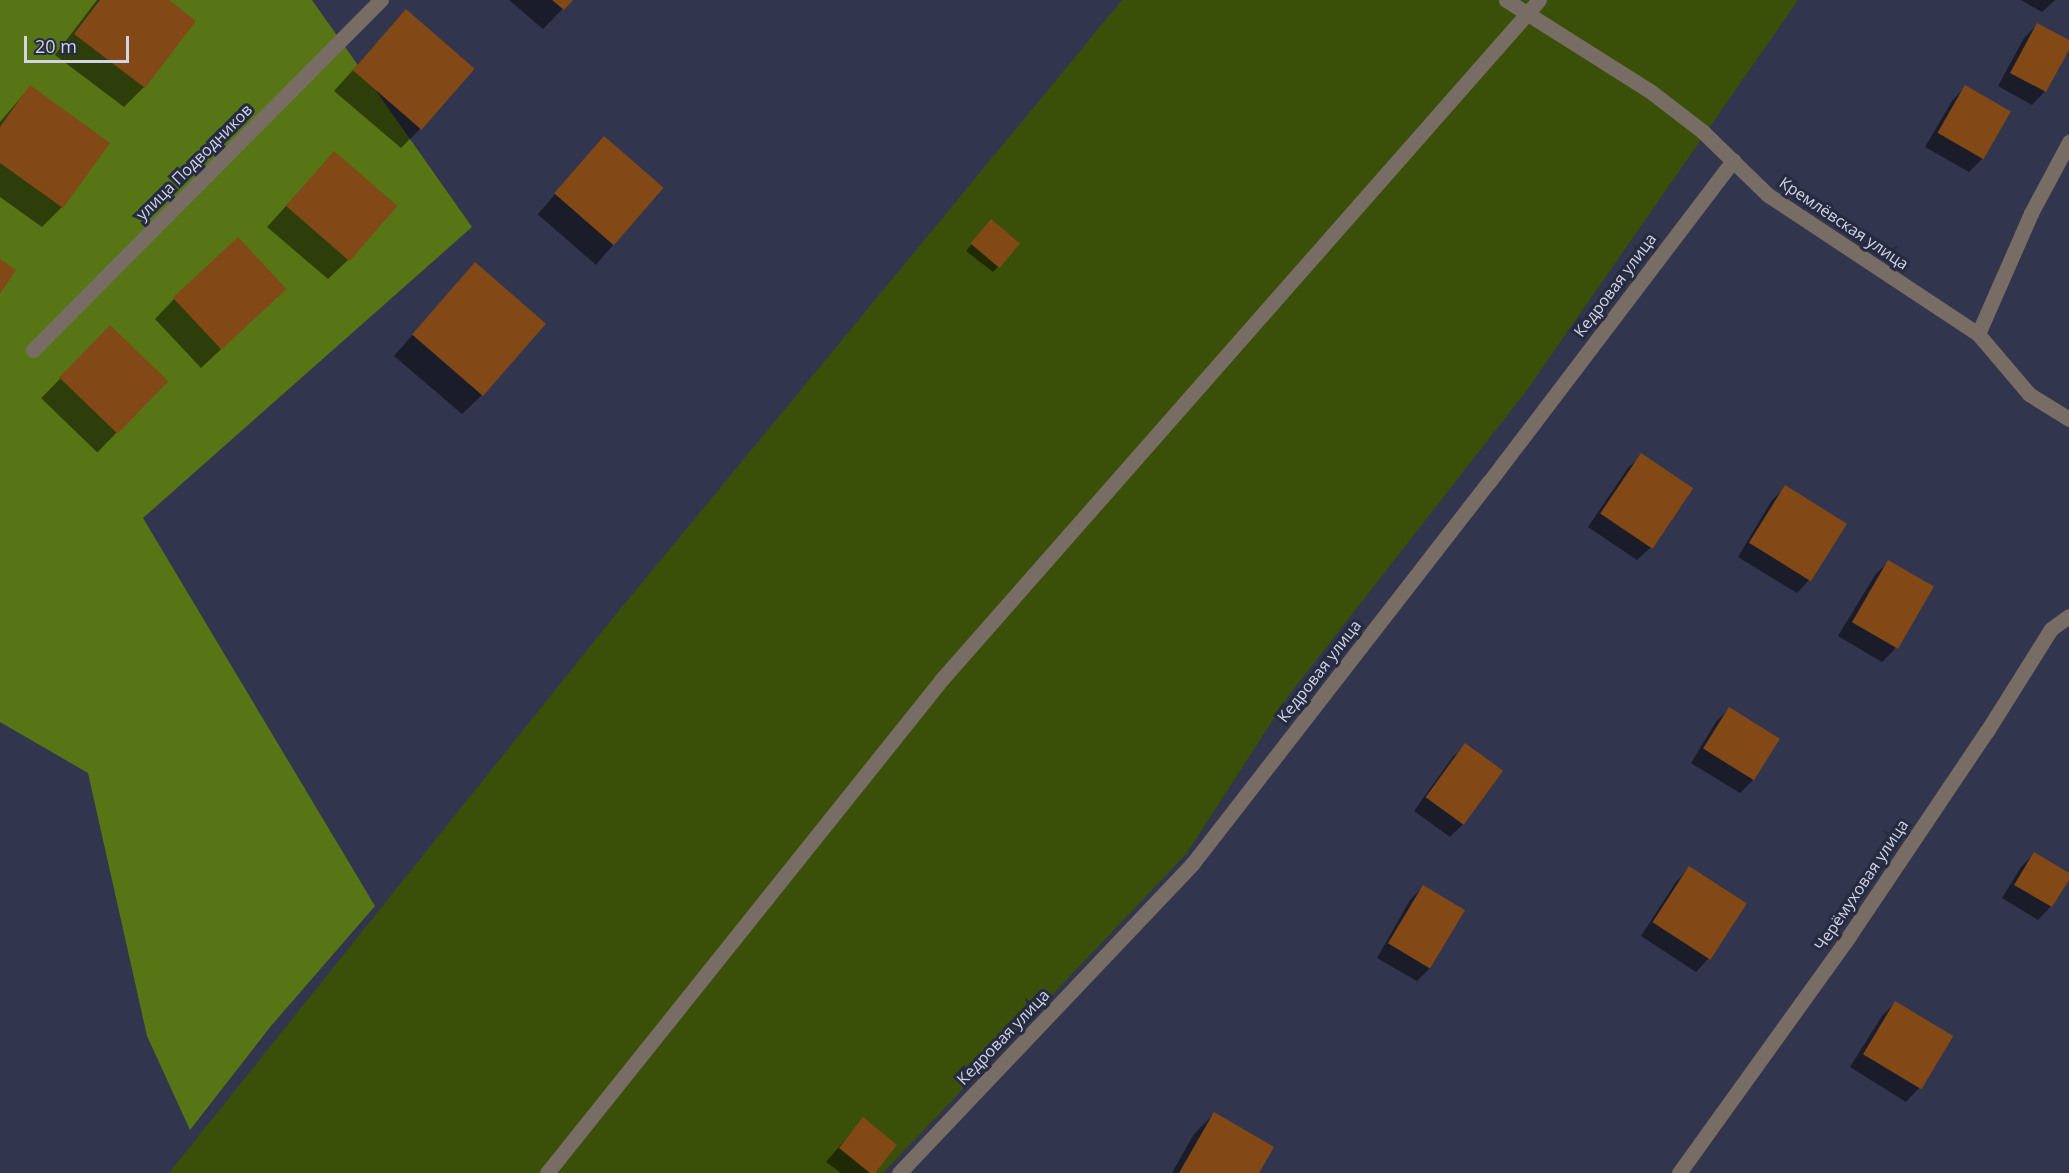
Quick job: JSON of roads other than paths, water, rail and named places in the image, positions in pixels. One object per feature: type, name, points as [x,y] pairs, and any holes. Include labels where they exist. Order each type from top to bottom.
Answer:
[{"type":"street","name":"улица Подводников","points":[[33,350],[381,0]]},
{"type":"street","name":"Кремлёвская улица","points":[[1506,0],[1650,91],[1702,131],[1768,195],[1978,334],[2029,394],[2069,419]]},
{"type":"street","points":[[547,1173],[942,679],[1539,0]]},
{"type":"street","points":[[1978,334],[2031,213],[2069,142]]},
{"type":"street","name":"Кедровая улица","points":[[898,1173],[1193,863],[1489,482],[1733,160]]},
{"type":"street","name":"Черёмуховая улица","points":[[1679,1173],[1849,936],[1987,730],[2051,629],[2069,616]]}]
